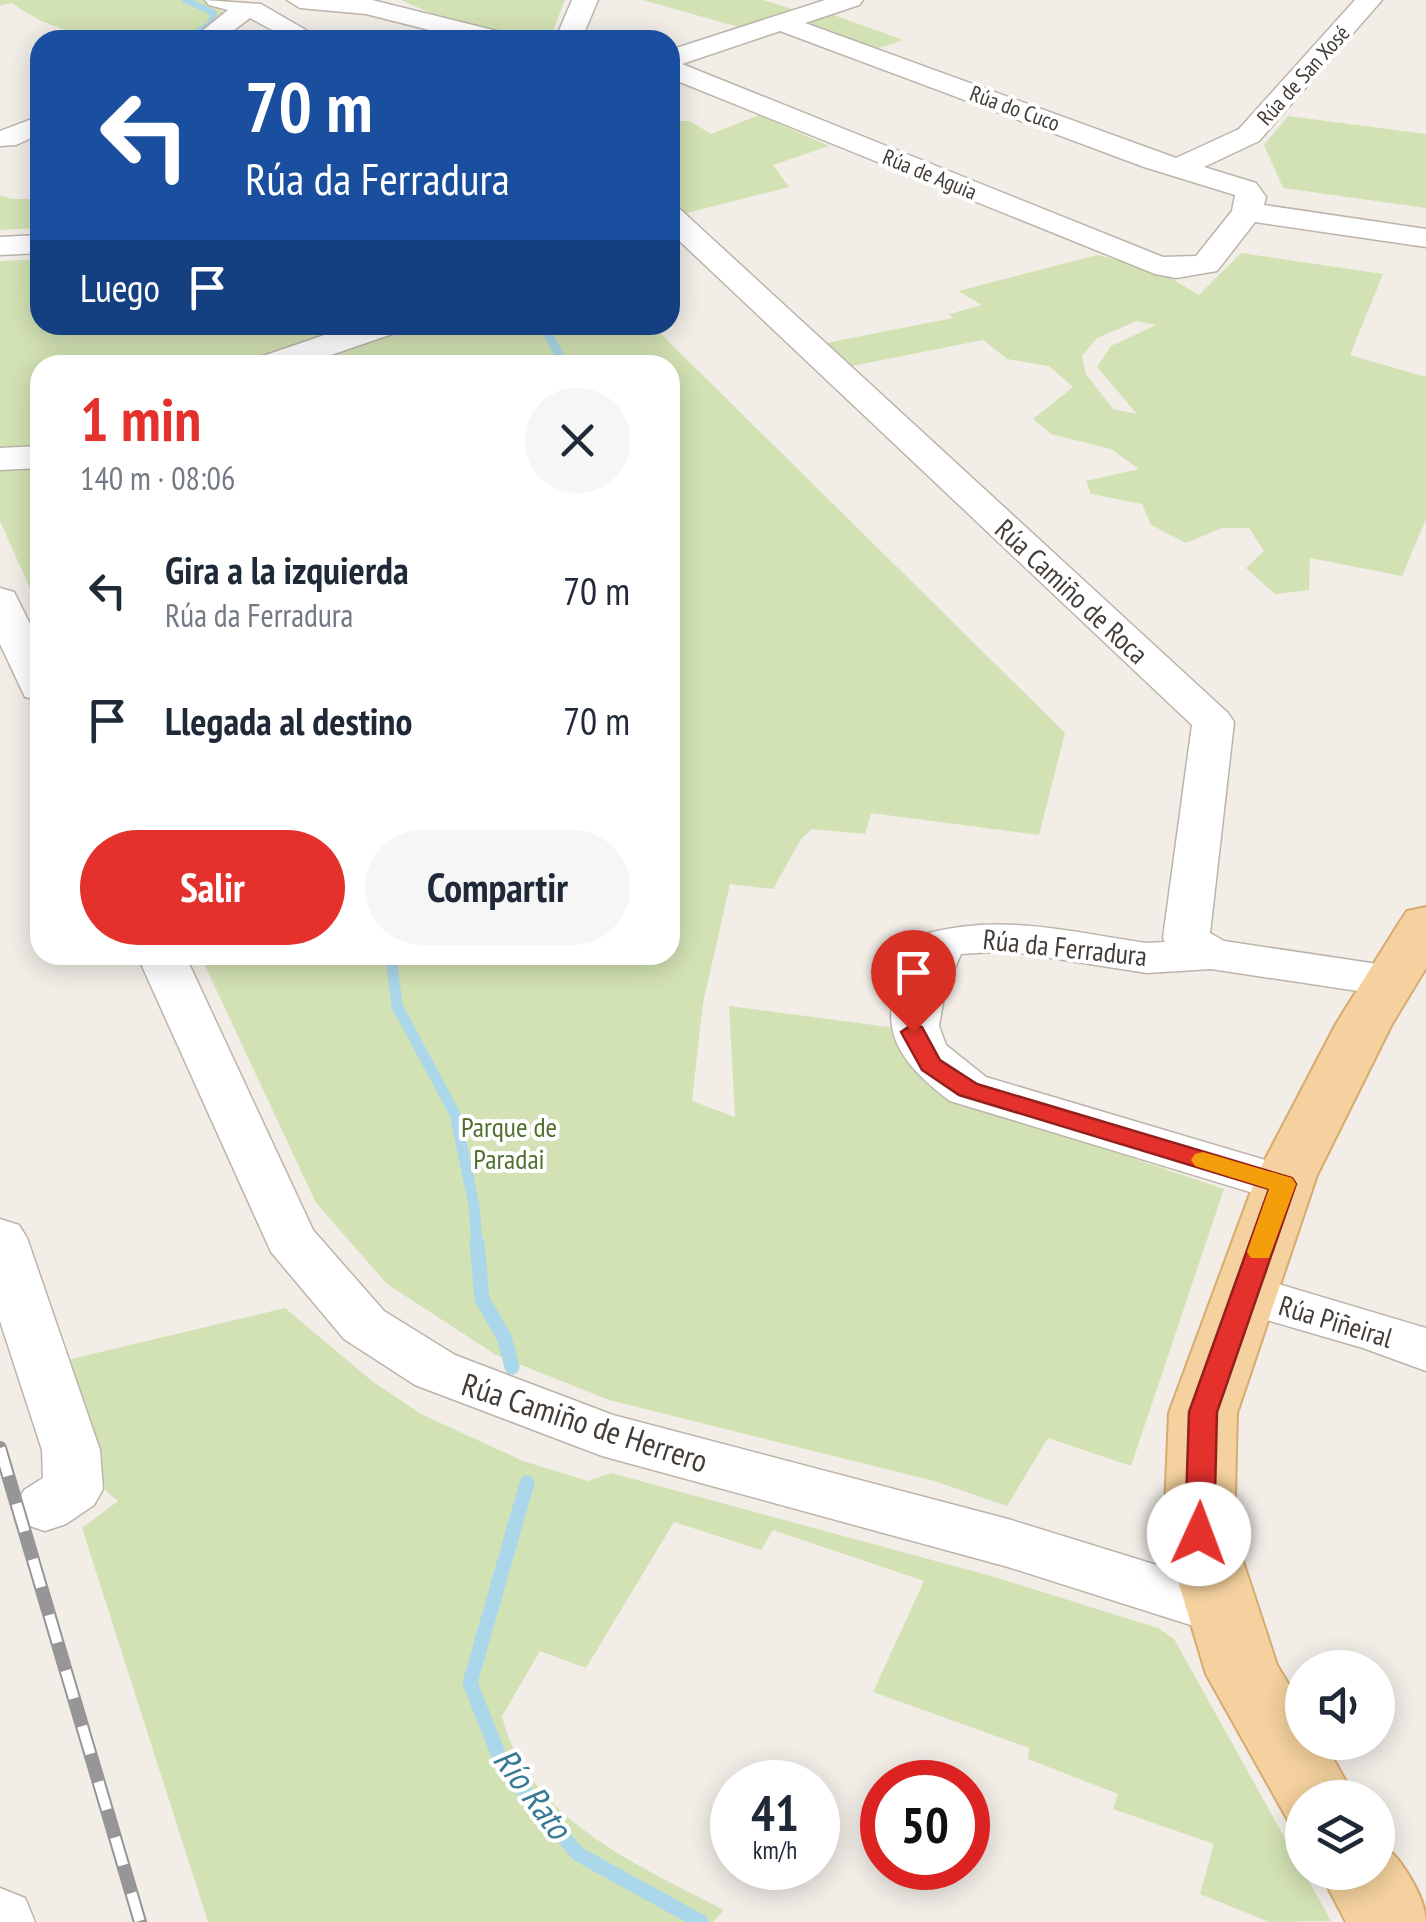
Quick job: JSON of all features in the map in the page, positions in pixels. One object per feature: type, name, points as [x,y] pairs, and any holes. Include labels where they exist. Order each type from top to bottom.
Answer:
[{"type":"main road","points":[[1305,1780],[1243,1674],[1199,1534],[1203,1412],[1284,1184],[1364,1024],[1426,923]]},
{"type":"main road","points":[[1371,1890],[1390,1922]]},
{"type":"street","points":[[236,5],[280,0]]},
{"type":"street","points":[[300,0],[366,6],[462,30]]},
{"type":"street","points":[[384,0],[408,16]]},
{"type":"street","points":[[572,30],[585,0]]},
{"type":"street","points":[[680,57],[850,0]]},
{"type":"street","name":"Rúa de San Xosé","points":[[1177,170],[1248,136],[1369,0]]},
{"type":"street","points":[[218,30],[242,12],[236,5]]},
{"type":"street","points":[[236,5],[289,30]]},
{"type":"street","name":"Rúa do Cuco","points":[[784,24],[1177,170],[1247,200],[1426,238]]},
{"type":"street","name":"Rúa de Aguia","points":[[680,72],[1156,265],[1194,268],[1206,264],[1247,200]]},
{"type":"street","points":[[6,138],[30,128]]},
{"type":"street","name":"Rúa Camiño de Roca","points":[[680,225],[1213,722],[1186,938],[1210,954]]},
{"type":"street","points":[[0,246],[30,244]]},
{"type":"street","name":"Rúa Camiño de Roca","points":[[680,256],[751,292]]},
{"type":"street","points":[[298,355],[357,335]]},
{"type":"street","points":[[0,459],[30,458]]},
{"type":"street","points":[[0,600],[30,666]]},
{"type":"street","name":"Rúa da Ferradura","points":[[1284,1184],[968,1090],[930,1064],[913,1032],[917,994],[942,944],[968,937],[1006,937],[1147,958],[1210,954],[1392,981]]},
{"type":"street","name":"Rúa Camiño de Herrero","points":[[166,965],[290,1240],[364,1326],[434,1370],[602,1434],[1008,1543],[1225,1612]]},
{"type":"street","points":[[0,1238],[70,1450],[73,1489],[46,1507]]},
{"type":"street","name":"Rúa Piñeiral","points":[[1245,1294],[1380,1332],[1426,1350]]},
{"type":"green space","points":[[0,0],[204,0],[225,13],[209,30],[65,30],[11,3],[0,6]]},
{"type":"green space","points":[[401,0],[565,0],[553,30],[482,30]]},
{"type":"green space","points":[[643,0],[763,0],[801,12],[749,30]]},
{"type":"green space","points":[[831,14],[903,40],[876,49],[810,27],[808,22]]},
{"type":"green space","points":[[759,115],[829,146],[773,165],[789,187],[683,214],[680,121],[690,121],[711,134]]},
{"type":"green space","points":[[1288,116],[1426,134],[1426,208],[1283,188],[1264,145]]},
{"type":"green space","points":[[0,195],[30,199],[30,228],[0,230]]},
{"type":"green space","points":[[1241,253],[1383,274],[1350,355],[1426,377],[1426,519],[1402,576],[1310,558],[1309,590],[1275,594],[1246,568],[1264,551],[1249,528],[1222,528],[1186,543],[1151,525],[1142,504],[1091,494],[1086,481],[1139,469],[1111,449],[1051,434],[1033,419],[1073,387],[1049,366],[1007,359],[983,340],[852,366],[826,343],[953,318],[949,314],[982,305],[958,291],[1097,255],[1159,271],[1199,295]],"holes":[[[1137,321],[1156,325],[1111,346],[1097,367],[1137,414],[1113,409],[1086,374],[1082,356],[1097,338]]]},
{"type":"green space","name":"Parque de Paradai","points":[[30,260],[30,335],[662,335],[1065,733],[1039,835],[871,813],[865,834],[812,829],[801,839],[773,889],[730,884],[703,1003],[692,1101],[735,1117],[729,1006],[904,1029],[971,1104],[1224,1189],[1131,1466],[1048,1438],[1007,1506],[934,1481],[609,1400],[496,1355],[387,1284],[316,1203],[205,965],[680,965],[680,355],[30,355],[30,588],[0,521],[0,261]]},
{"type":"green space","points":[[285,1308],[372,1381],[421,1414],[523,1461],[588,1481],[611,1473],[991,1576],[1158,1628],[1174,1639],[1285,1838],[1285,1890],[1314,1890],[1331,1921],[1269,1922],[1200,1894],[1214,1844],[1113,1809],[1118,1794],[1028,1759],[1029,1748],[873,1692],[924,1581],[773,1530],[761,1550],[674,1522],[586,1668],[540,1651],[502,1716],[515,1752],[560,1811],[623,1856],[724,1910],[713,1922],[208,1922],[82,1528],[118,1501],[107,1492],[46,1365]]},
{"type":"waterway","name":"Río Rato","points":[[185,0],[214,13],[210,24],[201,30]]},
{"type":"waterway","name":"Río Rato","points":[[548,335],[560,355]]},
{"type":"waterway","name":"Río Rato","points":[[392,965],[397,1006],[455,1114],[474,1205],[477,1245]]},
{"type":"waterway","name":"Río Rato","points":[[477,1243],[482,1299],[504,1337],[512,1367]]},
{"type":"waterway","name":"Río Rato","points":[[527,1483],[470,1683],[503,1766],[578,1854],[701,1922]]},
{"type":"railway","points":[[0,1448],[140,1922]]},
{"type":"slow traffic","points":[[1203,1160],[1284,1184],[1260,1252]]},
{"type":"route","points":[[913,1032],[930,1064],[968,1090],[1284,1184],[1203,1412],[1199,1534]]}]
